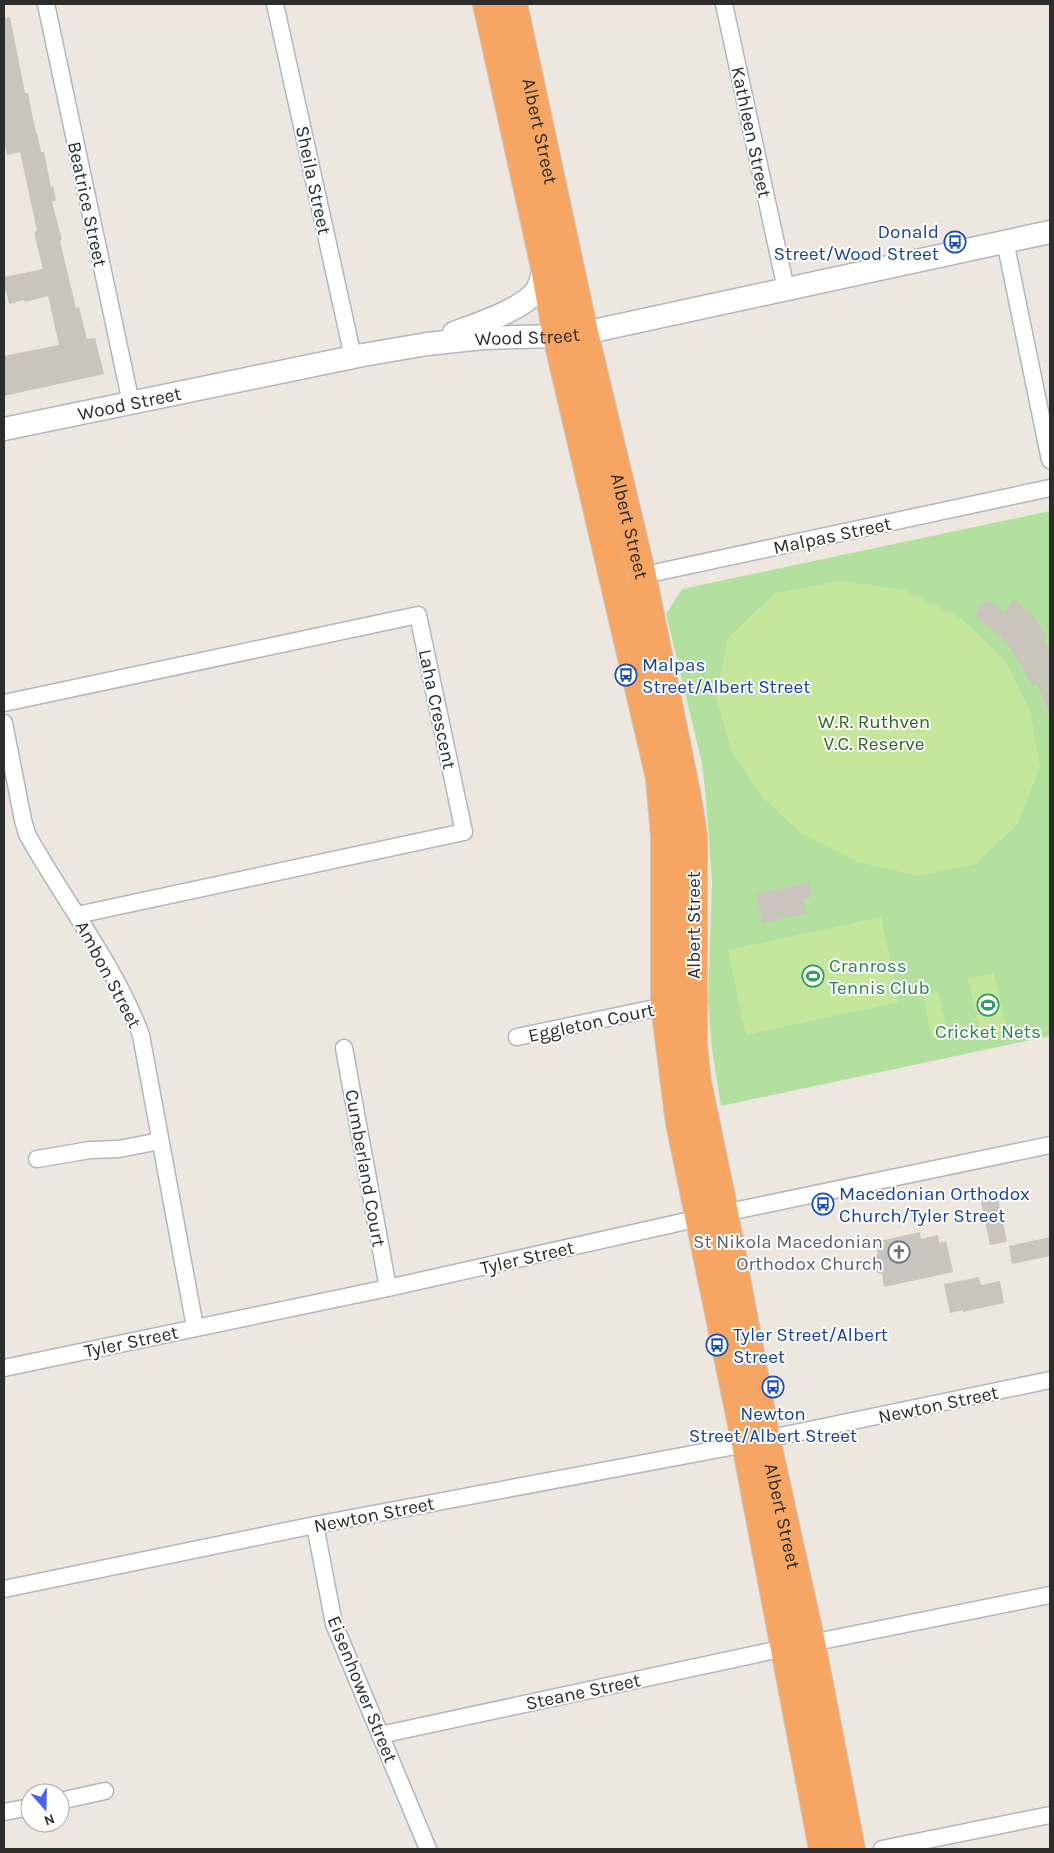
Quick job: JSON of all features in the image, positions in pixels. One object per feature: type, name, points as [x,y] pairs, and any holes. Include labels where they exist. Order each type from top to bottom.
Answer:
[{"type":"highway","name":"Albert Street","points":[[487,4],[544,267],[557,336],[660,778],[665,836],[665,1006],[680,1123],[712,1216]]},
{"type":"highway","name":"Albert Street","points":[[513,4],[584,332],[642,576],[685,787],[693,836],[693,1045],[712,1216],[798,1646],[851,1849]]},
{"type":"highway","points":[[665,836],[693,836]]},
{"type":"highway","name":"Albert Street","points":[[798,1646],[823,1849]]},
{"type":"street","name":"Beatrice Street","points":[[46,4],[131,403]]},
{"type":"street","name":"Sheila Street","points":[[275,4],[353,357]]},
{"type":"street","name":"Kathleen Street","points":[[724,4],[786,289]]},
{"type":"street","name":"Wood Street","points":[[4,429],[353,357],[427,344],[483,338],[557,336],[584,332],[1050,232]]},
{"type":"street","points":[[1005,242],[1050,460]]},
{"type":"street","points":[[427,344],[494,317],[529,299],[538,288],[544,267]]},
{"type":"street","name":"Malpas Street","points":[[614,581],[1050,488]]},
{"type":"street","name":"Laha Crescent","points":[[4,703],[418,615],[464,832],[77,915]]},
{"type":"street","name":"Ambon Street","points":[[4,723],[23,820],[28,834],[129,1006],[138,1028],[195,1327]]},
{"type":"street","name":"Eggleton Court","points":[[517,1037],[665,1006]]},
{"type":"street","name":"Cumberland Court","points":[[344,1048],[388,1288]]},
{"type":"street","points":[[37,1159],[90,1150],[119,1149],[160,1141]]},
{"type":"street","name":"Tyler Street","points":[[4,1368],[388,1288],[712,1216],[1050,1145]]},
{"type":"street","name":"Newton Street","points":[[4,1589],[315,1525],[756,1442],[1050,1380]]},
{"type":"street","name":"Eisenhower Street","points":[[315,1525],[334,1624],[428,1849]]},
{"type":"street","name":"Steane Street","points":[[380,1735],[798,1646],[1050,1595]]},
{"type":"street","points":[[70,1799],[106,1792]]},
{"type":"street","points":[[4,1812],[20,1809]]},
{"type":"street","points":[[882,1849],[1050,1814]]},
{"type":"green space","name":"W.R. Ruthven V.C. Reserve","points":[[1050,511],[1050,1036],[721,1106],[712,1050],[708,1001],[712,882],[702,763],[666,614],[682,589]]},
{"type":"green space","points":[[839,581],[904,590],[962,619],[1005,660],[1030,711],[1040,767],[1017,825],[975,864],[919,876],[858,862],[802,834],[762,797],[732,752],[716,698],[728,638],[775,593]]},
{"type":"green space","name":"Cranross Tennis Club","points":[[881,917],[899,1002],[746,1035],[728,950]]},
{"type":"green space","name":"Cricket Nets","points":[[994,973],[1007,1031],[981,1036],[968,979]]},
{"type":"green space","points":[[938,992],[948,1035],[932,1038],[923,995]]},
{"type":"building","points":[[10,17],[25,93],[28,93],[41,152],[44,152],[51,187],[53,186],[56,200],[52,202],[76,308],[79,307],[87,339],[95,338],[104,374],[4,396],[4,356],[59,345],[48,296],[9,304],[6,291],[4,291],[4,277],[43,269],[34,232],[37,231],[20,152],[7,155],[4,139],[4,18]]},
{"type":"building","points":[[1014,598],[1037,620],[1046,635],[1043,640],[1050,652],[1050,716],[1037,684],[1032,686],[1014,653],[1000,636],[974,615],[987,599],[1005,612]]},
{"type":"building","points":[[809,882],[812,897],[803,899],[806,914],[762,923],[756,894]]},
{"type":"building","points":[[996,1189],[1007,1242],[990,1245],[979,1192]]},
{"type":"building","points":[[920,1232],[921,1239],[938,1235],[939,1243],[946,1241],[953,1272],[884,1287],[882,1274],[877,1273],[872,1263],[878,1253],[875,1242]]},
{"type":"building","points":[[1050,1237],[1050,1256],[1012,1264],[1009,1246]]},
{"type":"building","points":[[979,1277],[981,1285],[1000,1281],[1004,1303],[950,1313],[944,1284]]},
{"type":"place","name":"Donald Street/Wood Street","points":[[955,242]]},
{"type":"place","name":"Malpas Street/Albert Street","points":[[626,675]]},
{"type":"place","name":"Cranross Tennis Club","points":[[813,976]]},
{"type":"place","name":"Cricket Nets","points":[[988,1005]]},
{"type":"place","name":"Macedonian Orthodox Church/Tyler Street","points":[[823,1204]]},
{"type":"place","name":"St Nikola Macedonian Orthodox Church","points":[[899,1252]]},
{"type":"place","name":"Tyler Street/Albert Street","points":[[717,1345]]},
{"type":"place","name":"Newton Street/Albert Street","points":[[773,1387]]}]
